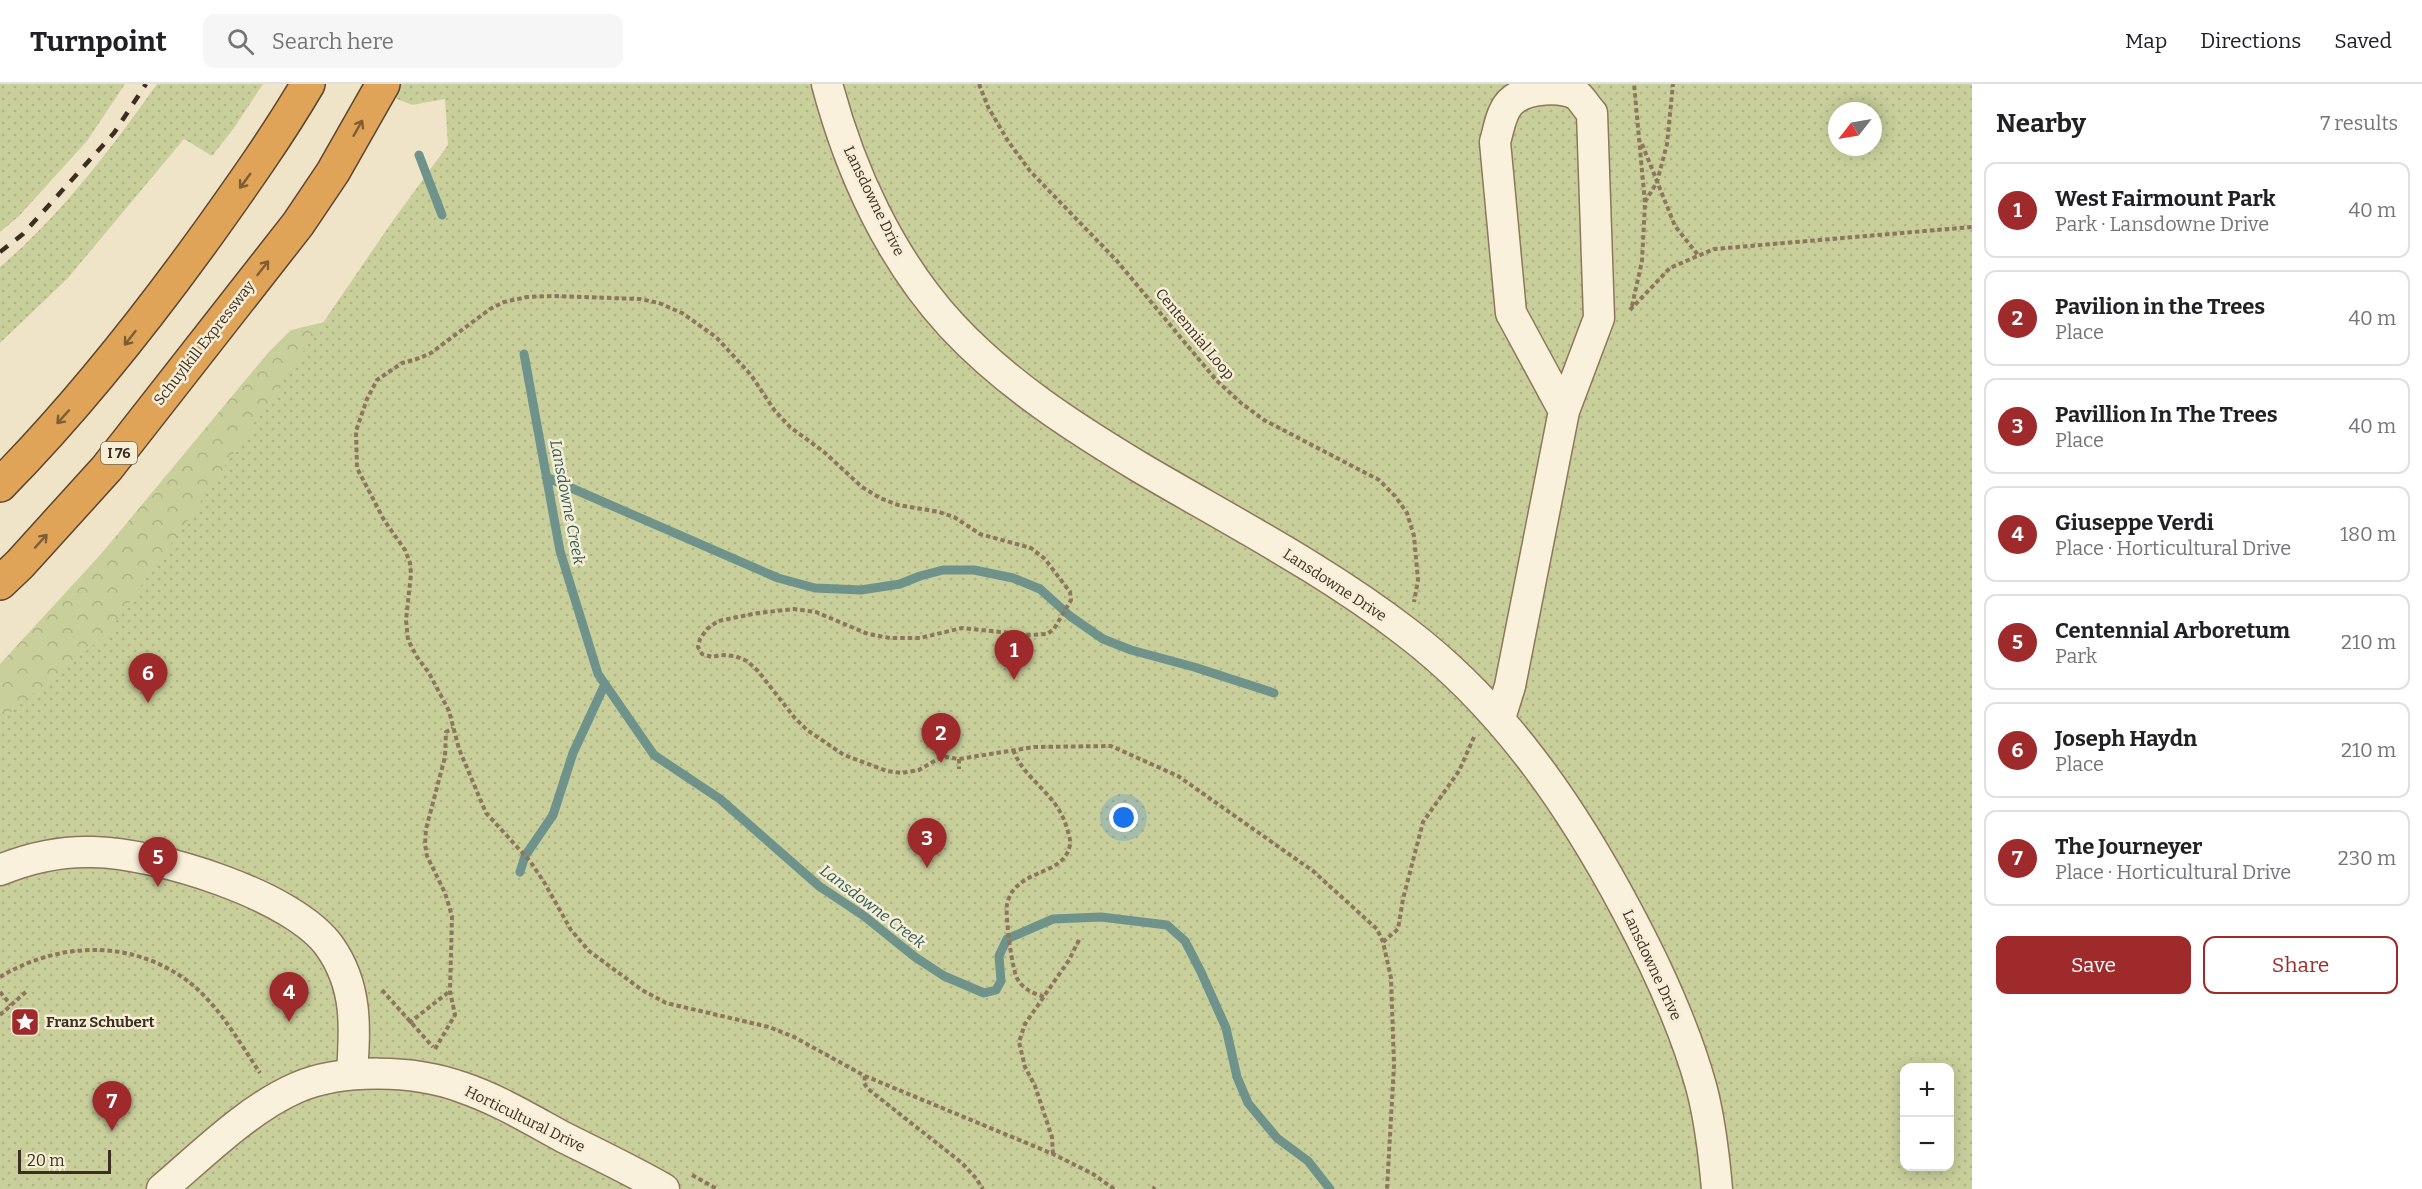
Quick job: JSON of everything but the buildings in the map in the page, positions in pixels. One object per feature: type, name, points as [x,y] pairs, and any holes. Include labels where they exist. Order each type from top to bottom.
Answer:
[{"type":"highway","points":[[0,485],[102,373],[161,298],[279,133],[309,84]]},
{"type":"highway","name":"Schuylkill Expressway","points":[[0,583],[107,468],[298,224],[333,172],[383,84]]},
{"type":"street","name":"Lansdowne Drive","points":[[827,84],[848,152],[894,247],[929,298],[976,351],[1024,391],[1078,429],[1292,555],[1406,632],[1450,667],[1495,713],[1568,810],[1610,878],[1647,950],[1686,1039],[1702,1089],[1714,1156],[1717,1189]]},
{"type":"street","points":[[1495,713],[1510,686],[1564,411],[1599,318],[1592,113],[1578,95],[1557,89],[1536,91],[1513,100],[1502,117],[1496,142],[1511,313],[1564,411]]},
{"type":"street","points":[[0,870],[33,859],[66,853],[105,853],[181,867],[226,882],[282,908],[311,927],[329,945],[340,964],[355,1015],[352,1074]]},
{"type":"street","name":"Horticultural Drive","points":[[162,1189],[248,1118],[295,1088],[352,1074],[399,1075],[460,1086],[499,1103],[664,1189]]},
{"type":"path","name":"Centennial Loop","points":[[979,84],[988,107],[1008,141],[1030,171],[1117,261],[1216,380],[1241,404],[1264,420],[1379,480],[1395,495],[1407,513],[1414,536],[1418,580],[1406,632]]},
{"type":"path","points":[[1632,307],[1642,261],[1645,203],[1634,84]]},
{"type":"path","points":[[1645,203],[1657,182],[1666,144],[1673,84]]},
{"type":"path","points":[[1640,139],[1675,226],[1698,255]]},
{"type":"path","points":[[1625,316],[1670,268],[1714,249],[1972,227]]},
{"type":"path","points":[[1114,1189],[1093,1174],[1053,1154],[865,1076],[818,1048],[769,1027],[666,1003],[642,990],[589,951],[571,930],[530,861],[486,813],[459,749],[449,711],[441,693],[408,640],[406,620],[410,563],[405,550],[384,520],[357,468],[355,450],[357,431],[367,399],[377,381],[389,370],[431,353],[490,309],[504,302],[527,297],[552,296],[640,299],[659,303],[682,313],[701,325],[734,354],[775,411],[790,427],[824,452],[862,487],[880,498],[898,504],[954,517],[980,534],[1031,548],[1045,559],[1070,592],[1071,600],[1054,629],[1047,634],[1030,635],[962,628],[920,638],[890,638],[868,634],[816,612],[794,609],[718,621],[707,629],[698,647],[702,654],[712,657],[735,656],[747,661],[807,730],[844,755],[868,766],[902,772],[919,770],[946,757],[959,759],[1034,747],[1111,746],[1178,776],[1313,871],[1377,929],[1383,942],[1391,978],[1394,1065],[1387,1189]]},
{"type":"path","points":[[1383,942],[1398,929],[1403,899],[1423,822],[1459,771],[1468,748],[1495,713]]},
{"type":"path","points":[[435,1049],[454,1015],[450,991],[452,916],[427,855],[425,844],[426,829],[445,757],[447,732],[453,728]]},
{"type":"path","points":[[1013,750],[1025,771],[1058,805],[1071,844],[1065,857],[1056,867],[1024,879],[1011,893],[1007,905],[1013,968],[1018,981],[1033,993],[1044,997]]},
{"type":"path","points":[[959,759],[959,769]]},
{"type":"path","points":[[1053,1154],[1052,1137],[1035,1086],[1025,1067],[1019,1042],[1025,1024],[1069,960],[1080,938]]},
{"type":"path","points":[[0,976],[35,958],[62,951],[90,949],[119,951],[151,960],[183,977],[210,1003],[237,1038],[277,1099]]},
{"type":"path","points":[[0,1015],[27,990]]},
{"type":"path","points":[[409,1023],[450,991]]},
{"type":"path","points":[[0,992],[11,1005]]},
{"type":"path","points":[[865,1076],[864,1083],[868,1089],[962,1163],[983,1189]]},
{"type":"green space","points":[[0,84],[125,84],[87,141],[18,217],[0,232]]},
{"type":"green space","points":[[157,84],[263,84],[212,156],[184,139],[67,279],[0,343],[0,267],[23,247],[65,203]]},
{"type":"green space","points":[[361,84],[1972,84],[1972,1189],[0,1189],[0,721],[113,629],[116,621],[392,222],[448,145],[445,99],[412,105]]},
{"type":"green space","points":[[337,319],[0,794],[0,664],[101,554],[267,354],[291,330]]},
{"type":"waterway","name":"Lansdowne Creek","points":[[419,155],[442,215]]},
{"type":"waterway","name":"Lansdowne Creek","points":[[524,354],[560,551],[598,674],[654,755],[720,799],[819,886],[864,916],[915,957],[944,976],[984,993],[996,990],[1001,981],[999,956],[1007,939],[1053,919],[1101,917],[1167,925],[1185,941],[1201,972],[1226,1028],[1237,1077],[1248,1103],[1277,1138],[1308,1161],[1330,1189]]},
{"type":"waterway","points":[[546,477],[778,578],[815,588],[861,590],[900,584],[943,570],[974,570],[1013,578],[1040,589],[1070,616],[1103,639],[1131,650],[1194,667],[1274,693]]},
{"type":"waterway","points":[[520,872],[525,856],[553,815],[573,753],[605,684]]},
{"type":"railway","points":[[0,252],[23,234],[114,133],[146,84]]},
{"type":"place","name":"West Fairmount Park","points":[[1014,680]]},
{"type":"place","name":"Joseph Haydn","points":[[148,703]]},
{"type":"place","name":"Pavilion in the Trees","points":[[941,763]]},
{"type":"place","name":"Pavillion In The Trees","points":[[927,868]]},
{"type":"place","name":"Centennial Arboretum","points":[[158,887]]},
{"type":"place","name":"Franz Schubert","points":[[25,1022]]},
{"type":"place","name":"Giuseppe Verdi","points":[[289,1022]]},
{"type":"place","name":"The Journeyer","points":[[112,1131]]}]
